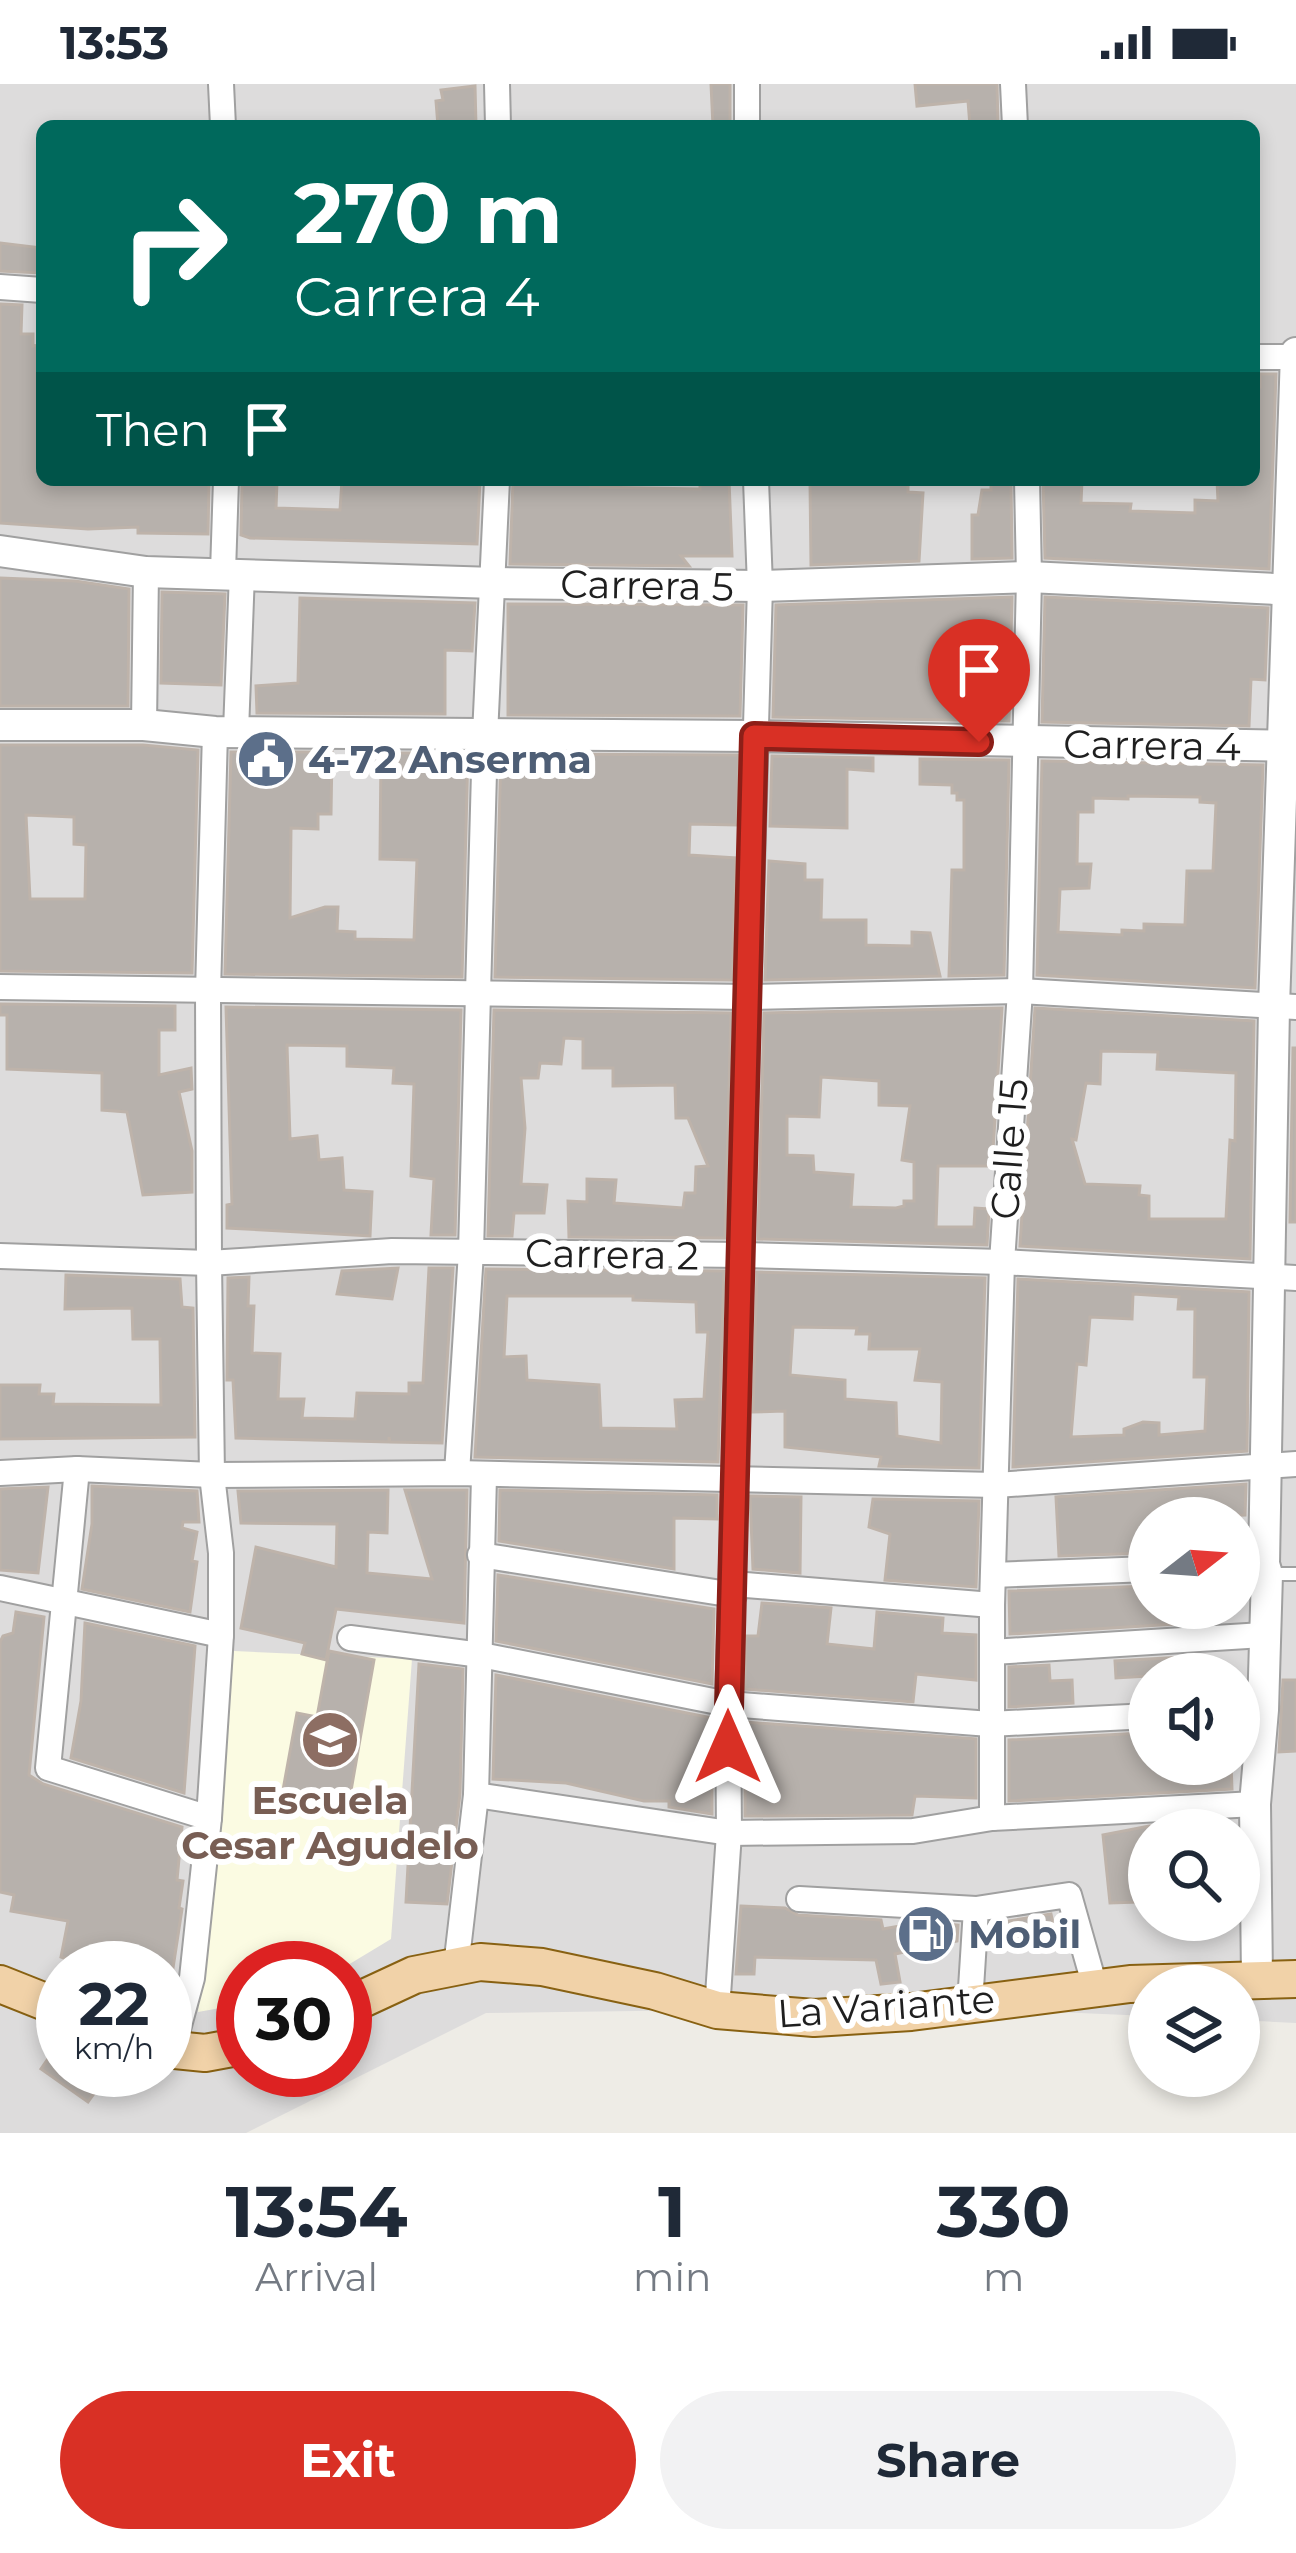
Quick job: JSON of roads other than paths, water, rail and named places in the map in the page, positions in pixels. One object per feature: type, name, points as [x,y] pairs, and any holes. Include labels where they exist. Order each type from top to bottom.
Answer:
[{"type":"main road","name":"La Variante","points":[[372,1994],[414,1975],[480,1962],[526,1964],[655,1991],[717,2010],[814,2018],[1128,1985]]},
{"type":"main road","name":"La Variante","points":[[1260,1979],[1296,1978]]},
{"type":"main road","points":[[0,1984],[36,1998]]},
{"type":"street","points":[[221,84],[223,120]]},
{"type":"street","points":[[497,84],[498,120]]},
{"type":"street","points":[[747,84],[747,120]]},
{"type":"street","points":[[1013,84],[1015,120]]},
{"type":"street","points":[[0,287],[36,290]]},
{"type":"street","points":[[1260,357],[1296,356],[1280,1465],[1260,1654]]},
{"type":"street","points":[[192,1969],[220,1635],[221,1553],[212,1475],[208,992],[232,573],[226,486]]},
{"type":"street","points":[[457,1473],[471,1252],[484,735],[497,486]]},
{"type":"street","points":[[717,2010],[730,1833],[728,1704],[760,586],[756,486]]},
{"type":"street","name":"Calle 15","points":[[992,1818],[992,1605],[1002,1262],[1020,992],[1027,486]]},
{"type":"street","name":"Carrera 5","points":[[0,551],[146,572],[494,583],[760,586],[1029,577],[1293,590]]},
{"type":"street","points":[[144,725],[146,572]]},
{"type":"street","name":"Carrera 4","points":[[0,725],[1289,746]]},
{"type":"street","points":[[0,986],[749,998],[1020,992],[1285,1007]]},
{"type":"street","name":"Carrera 2","points":[[0,1256],[209,1263],[368,1252],[741,1255],[1002,1262],[1282,1278]]},
{"type":"street","points":[[0,1473],[77,1469],[212,1475],[457,1473],[996,1485],[1280,1465]]},
{"type":"street","points":[[77,1469],[48,1768],[208,1818]]},
{"type":"street","points":[[456,1967],[476,1795],[484,1476]]},
{"type":"street","points":[[480,1555],[734,1590],[992,1605]]},
{"type":"street","points":[[993,1575],[1128,1569]]},
{"type":"street","points":[[0,1588],[220,1635]]},
{"type":"street","points":[[992,1652],[1263,1635]]},
{"type":"street","points":[[350,1638],[481,1654],[728,1704],[990,1724],[1128,1717]]},
{"type":"street","points":[[1255,1785],[1257,1965]]},
{"type":"street","points":[[476,1795],[730,1833],[913,1831],[992,1818],[1256,1804]]},
{"type":"street","points":[[799,1899],[976,1909],[1069,1894],[1094,1987]]},
{"type":"street","points":[[970,2004],[976,1909]]},
{"type":"place","name":"4-72 Anserma","points":[[266,759]]},
{"type":"place","name":"Escuela Cesar Agudelo","points":[[330,1740]]},
{"type":"place","name":"Mobil","points":[[926,1934]]}]
